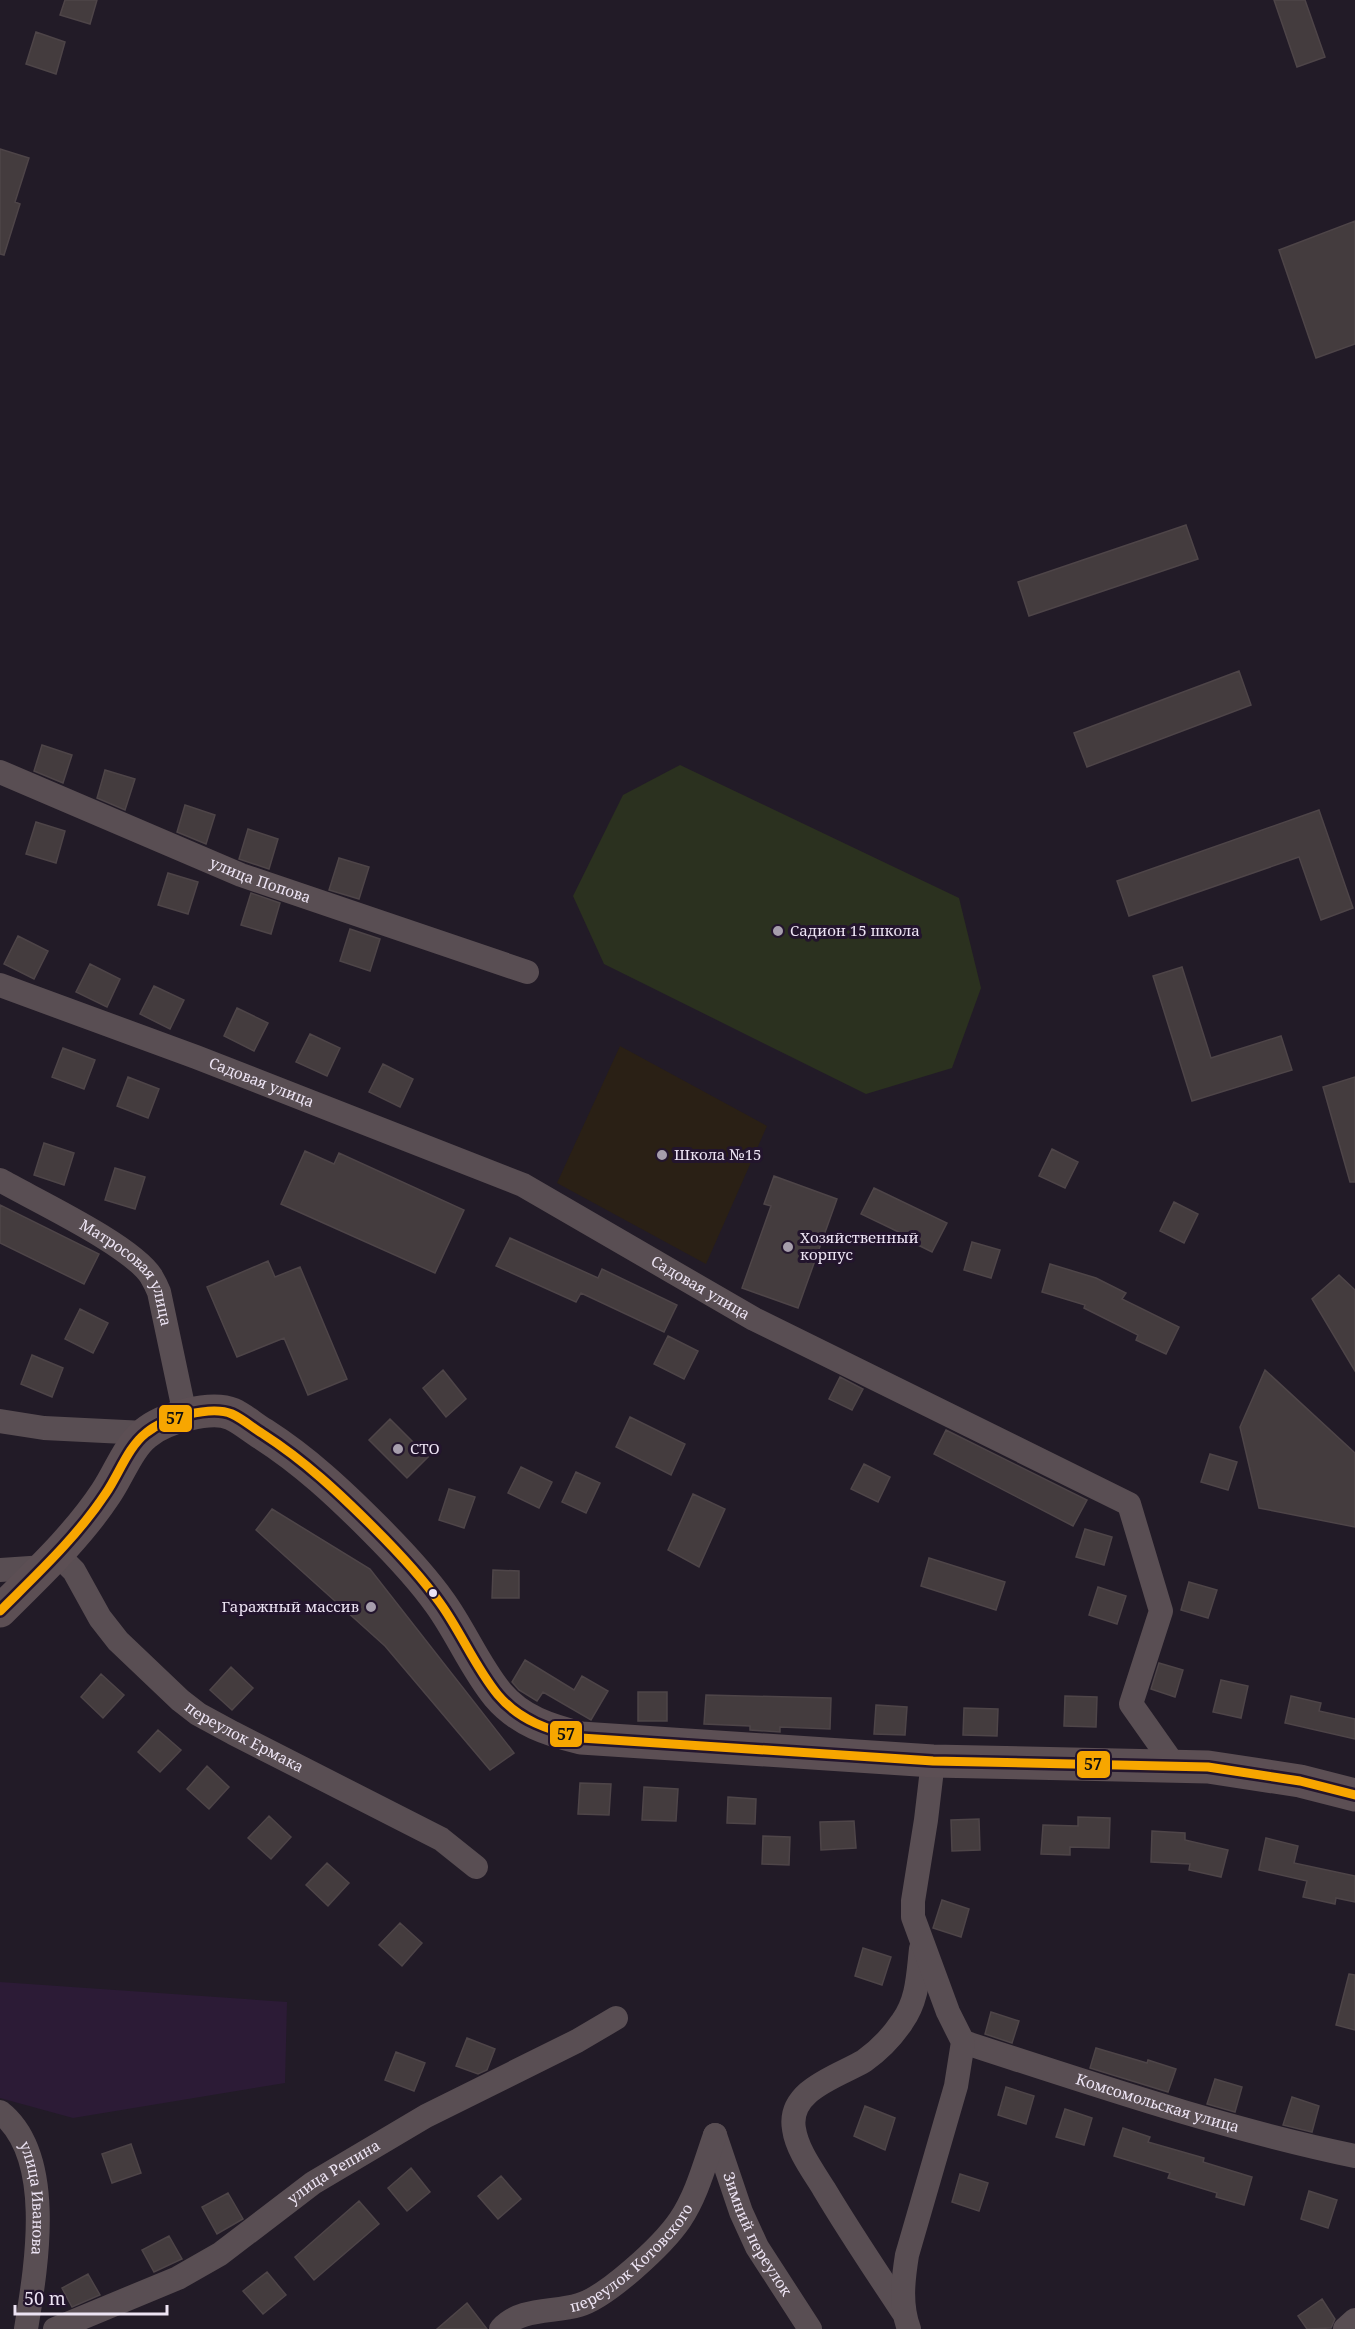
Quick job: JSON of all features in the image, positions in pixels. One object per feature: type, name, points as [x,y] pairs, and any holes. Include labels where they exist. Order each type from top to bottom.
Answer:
[{"type":"street","name":"улица Попова","points":[[0,772],[241,875],[527,972]]},
{"type":"street","name":"Садовая улица","points":[[0,985],[196,1057],[523,1185],[754,1319],[1129,1504],[1161,1611],[1131,1704],[1174,1765]]},
{"type":"street","name":"Матросовая улица","points":[[0,1180],[112,1243],[139,1262],[151,1275],[159,1292],[185,1416]]},
{"type":"street","points":[[0,1611],[51,1560],[106,1493],[123,1463],[145,1433],[164,1422],[185,1416],[209,1412],[231,1414],[292,1453],[334,1488],[391,1545],[438,1601],[498,1695],[518,1714],[544,1729],[581,1738],[933,1761],[1208,1767],[1300,1781],[1355,1796]]},
{"type":"street","points":[[0,1421],[44,1428],[145,1433]]},
{"type":"street","points":[[0,1570],[51,1560]]},
{"type":"street","name":"переулок Ермака","points":[[51,1560],[74,1572],[100,1618],[118,1641],[198,1714],[441,1839],[476,1868]]},
{"type":"street","points":[[906,2320],[903,2278],[907,2256],[956,2086],[963,2042],[948,2012],[913,1917],[913,1901],[933,1761]]},
{"type":"street","points":[[906,2320],[810,2167],[797,2140],[794,2120],[799,2104],[816,2086],[865,2060],[903,2022],[912,2007],[917,1991],[922,1944]]},
{"type":"street","name":"улица Репина","points":[[55,2329],[186,2273],[220,2254],[314,2183],[426,2116],[577,2041],[616,2018]]},
{"type":"street","name":"Комсомольская улица","points":[[963,2042],[1181,2113],[1355,2156]]},
{"type":"street","name":"улица Иванова","points":[[0,2112],[17,2131],[30,2156],[36,2184],[37,2224],[26,2329]]},
{"type":"street","name":"переулок Котовского","points":[[501,2329],[507,2322],[524,2314],[577,2306],[595,2300],[654,2250],[680,2220],[699,2182],[715,2134]]},
{"type":"street","name":"Зимний переулок","points":[[715,2134],[741,2212],[757,2247],[810,2329]]},
{"type":"street","points":[[1346,2329],[1355,2320]]},
{"type":"shaded area","name":"Школа №15","points":[[620,1046],[767,1126],[706,1264],[557,1183]]},
{"type":"shaded area","points":[[0,1982],[287,2002],[285,2083],[73,2118],[0,2098]]},
{"type":"green space","name":"Садион 15 школа","points":[[680,765],[959,898],[981,988],[952,1068],[866,1094],[604,964],[573,896],[623,795]]},
{"type":"building","points":[[65,0],[97,0],[90,24],[60,15]]},
{"type":"building","points":[[1274,0],[1305,0],[1325,57],[1297,67]]},
{"type":"building","points":[[36,32],[65,42],[56,74],[26,64]]},
{"type":"building","points":[[0,149],[29,158],[15,202],[20,204],[4,255],[0,254]]},
{"type":"building","points":[[1355,221],[1355,344],[1316,358],[1279,250]]},
{"type":"building","points":[[1186,525],[1198,559],[1029,616],[1018,582]]},
{"type":"building","points":[[1239,671],[1251,705],[1087,767],[1074,733]]},
{"type":"building","points":[[42,745],[72,755],[63,783],[34,771]]},
{"type":"building","points":[[105,770],[135,779],[125,810],[97,798]]},
{"type":"building","points":[[185,805],[215,815],[206,844],[177,832]]},
{"type":"building","points":[[1319,810],[1353,908],[1321,920],[1299,857],[1129,916],[1117,881]]},
{"type":"building","points":[[36,822],[65,831],[56,863],[26,854]]},
{"type":"building","points":[[248,829],[278,839],[269,869],[239,859]]},
{"type":"building","points":[[339,858],[369,867],[359,899],[329,890]]},
{"type":"building","points":[[168,873],[198,882],[188,914],[158,905]]},
{"type":"building","points":[[251,893],[280,903],[271,934],[241,925]]},
{"type":"building","points":[[350,929],[380,939],[370,971],[340,961]]},
{"type":"building","points":[[18,936],[48,951],[34,979],[4,964]]},
{"type":"building","points":[[90,964],[120,979],[107,1007],[76,992]]},
{"type":"building","points":[[1182,967],[1211,1058],[1281,1036],[1292,1070],[1192,1101],[1153,976]]},
{"type":"building","points":[[154,986],[184,1000],[170,1029],[140,1014]]},
{"type":"building","points":[[237,1008],[268,1023],[254,1051],[224,1036]]},
{"type":"building","points":[[310,1034],[340,1048],[327,1076],[296,1062]]},
{"type":"building","points":[[63,1048],[95,1060],[84,1089],[52,1077]]},
{"type":"building","points":[[383,1064],[413,1079],[400,1107],[369,1092]]},
{"type":"building","points":[[128,1077],[159,1089],[148,1118],[117,1106]]},
{"type":"building","points":[[1355,1077],[1355,1182],[1350,1182],[1323,1087]]},
{"type":"building","points":[[44,1143],[74,1153],[64,1185],[34,1175]]},
{"type":"building","points":[[1052,1149],[1078,1162],[1065,1188],[1039,1176]]},
{"type":"building","points":[[305,1151],[334,1164],[339,1153],[464,1210],[435,1273],[281,1204]]},
{"type":"building","points":[[115,1168],[145,1177],[135,1209],[105,1200]]},
{"type":"building","name":"Хозяйственный корпус","points":[[774,1176],[837,1199],[798,1308],[742,1288],[771,1206],[764,1204]]},
{"type":"building","points":[[874,1188],[947,1223],[932,1252],[908,1240],[909,1237],[861,1214]]},
{"type":"building","points":[[1174,1202],[1198,1214],[1184,1243],[1160,1231]]},
{"type":"building","points":[[0,1205],[99,1254],[84,1284],[0,1243]]},
{"type":"building","points":[[510,1238],[598,1278],[602,1269],[677,1305],[664,1332],[581,1293],[576,1302],[496,1266]]},
{"type":"building","points":[[972,1242],[1000,1250],[991,1278],[964,1270]]},
{"type":"building","points":[[268,1261],[275,1277],[300,1267],[347,1379],[308,1395],[284,1338],[237,1357],[207,1287]]},
{"type":"building","points":[[1050,1264],[1096,1278],[1126,1293],[1122,1299],[1179,1327],[1166,1354],[1136,1340],[1138,1335],[1084,1308],[1085,1305],[1042,1292]]},
{"type":"building","points":[[1339,1275],[1355,1290],[1355,1371],[1312,1299]]},
{"type":"building","points":[[80,1309],[108,1323],[93,1353],[65,1339]]},
{"type":"building","points":[[668,1336],[698,1351],[684,1379],[654,1364]]},
{"type":"building","points":[[32,1355],[63,1368],[52,1397],[21,1384]]},
{"type":"building","points":[[443,1370],[466,1399],[446,1417],[423,1388]]},
{"type":"building","points":[[1265,1370],[1355,1453],[1355,1527],[1259,1508],[1240,1427]]},
{"type":"building","points":[[840,1377],[863,1389],[852,1410],[829,1399]]},
{"type":"building","points":[[630,1417],[685,1444],[671,1475],[616,1447]]},
{"type":"building","name":"СТО","points":[[390,1419],[428,1457],[407,1478],[369,1440]]},
{"type":"building","points":[[946,1430],[1087,1500],[1073,1526],[934,1454]]},
{"type":"building","points":[[1210,1454],[1237,1462],[1228,1490],[1201,1482]]},
{"type":"building","points":[[864,1464],[890,1477],[878,1502],[851,1489]]},
{"type":"building","points":[[521,1467],[552,1482],[539,1508],[508,1493]]},
{"type":"building","points":[[576,1472],[600,1483],[586,1513],[562,1502]]},
{"type":"building","points":[[449,1489],[475,1497],[464,1528],[439,1520]]},
{"type":"building","points":[[693,1494],[725,1509],[699,1567],[668,1550]]},
{"type":"building","name":"Гаражный массив","points":[[272,1509],[370,1569],[514,1753],[490,1770],[385,1646],[256,1530]]},
{"type":"building","points":[[1085,1529],[1112,1537],[1104,1565],[1076,1557]]},
{"type":"building","points":[[929,1558],[1005,1582],[996,1610],[921,1586]]},
{"type":"building","points":[[493,1570],[519,1571],[519,1598],[492,1598]]},
{"type":"building","points":[[1189,1582],[1217,1590],[1208,1618],[1181,1610]]},
{"type":"building","points":[[1098,1587],[1126,1596],[1117,1624],[1089,1615]]},
{"type":"building","points":[[525,1660],[574,1690],[582,1676],[608,1691],[591,1720],[543,1692],[537,1701],[519,1690],[512,1682]]},
{"type":"building","points":[[1159,1663],[1183,1670],[1175,1697],[1151,1689]]},
{"type":"building","points":[[231,1667],[253,1688],[232,1710],[210,1690]]},
{"type":"building","points":[[101,1674],[124,1695],[103,1718],[81,1697]]},
{"type":"building","points":[[1221,1680],[1248,1686],[1241,1718],[1213,1712]]},
{"type":"building","points":[[638,1692],[667,1692],[667,1721],[638,1721]]},
{"type":"building","points":[[706,1695],[831,1698],[830,1729],[780,1727],[780,1732],[750,1730],[750,1726],[704,1724]]},
{"type":"building","points":[[1065,1696],[1097,1697],[1096,1727],[1064,1726]]},
{"type":"building","points":[[1291,1696],[1321,1703],[1319,1711],[1355,1719],[1355,1739],[1285,1723]]},
{"type":"building","points":[[876,1705],[907,1707],[905,1735],[874,1734]]},
{"type":"building","points":[[964,1708],[998,1709],[997,1736],[963,1735]]},
{"type":"building","points":[[158,1730],[181,1750],[160,1772],[138,1752]]},
{"type":"building","points":[[207,1766],[229,1787],[209,1809],[187,1789]]},
{"type":"building","points":[[580,1783],[611,1784],[609,1815],[578,1814]]},
{"type":"building","points":[[644,1787],[678,1789],[676,1821],[642,1820]]},
{"type":"building","points":[[728,1797],[756,1799],[755,1824],[727,1823]]},
{"type":"building","points":[[269,1816],[291,1837],[271,1859],[248,1838]]},
{"type":"building","points":[[1078,1817],[1110,1818],[1109,1848],[1070,1847],[1070,1855],[1041,1854],[1043,1825],[1078,1826]]},
{"type":"building","points":[[979,1819],[980,1850],[952,1851],[951,1820]]},
{"type":"building","points":[[854,1821],[856,1848],[821,1850],[820,1822]]},
{"type":"building","points":[[1152,1831],[1185,1833],[1185,1840],[1228,1850],[1221,1877],[1189,1870],[1190,1864],[1151,1862]]},
{"type":"building","points":[[763,1836],[790,1837],[789,1865],[762,1864]]},
{"type":"building","points":[[1266,1838],[1298,1846],[1294,1863],[1355,1876],[1355,1902],[1336,1898],[1335,1904],[1303,1897],[1307,1881],[1259,1870]]},
{"type":"building","points":[[327,1863],[349,1883],[328,1906],[306,1885]]},
{"type":"building","points":[[942,1900],[969,1909],[961,1937],[933,1928]]},
{"type":"building","points":[[400,1923],[422,1943],[402,1966],[379,1945]]},
{"type":"building","points":[[863,1948],[891,1957],[882,1985],[855,1976]]},
{"type":"building","points":[[1349,1974],[1355,1975],[1355,2030],[1336,2025]]},
{"type":"building","points":[[991,2012],[1019,2021],[1012,2043],[985,2034]]},
{"type":"building","points":[[467,2038],[495,2049],[487,2070],[478,2074],[456,2066]]},
{"type":"building","points":[[1096,2048],[1176,2069],[1168,2092],[1090,2068]]},
{"type":"building","points":[[396,2052],[425,2063],[414,2091],[385,2080]]},
{"type":"building","points":[[1215,2079],[1242,2087],[1235,2112],[1207,2104]]},
{"type":"building","points":[[1006,2087],[1034,2096],[1026,2124],[998,2115]]},
{"type":"building","points":[[1292,2097],[1319,2106],[1312,2132],[1283,2125]]},
{"type":"building","points":[[865,2106],[895,2118],[885,2150],[854,2136]]},
{"type":"building","points":[[1065,2109],[1092,2118],[1084,2145],[1056,2137]]},
{"type":"building","points":[[1123,2128],[1150,2137],[1148,2142],[1204,2158],[1203,2162],[1252,2177],[1244,2205],[1216,2197],[1217,2193],[1168,2178],[1170,2173],[1114,2156]]},
{"type":"building","points":[[131,2144],[141,2173],[112,2183],[102,2154]]},
{"type":"building","points":[[411,2168],[430,2192],[407,2211],[388,2188]]},
{"type":"building","points":[[960,2174],[988,2183],[979,2211],[952,2202]]},
{"type":"building","points":[[501,2176],[521,2199],[498,2219],[478,2196]]},
{"type":"building","points":[[1309,2191],[1337,2200],[1328,2228],[1301,2219]]},
{"type":"building","points":[[228,2193],[243,2219],[217,2234],[202,2207]]},
{"type":"building","points":[[359,2201],[379,2224],[314,2280],[295,2257]]},
{"type":"building","points":[[169,2236],[182,2259],[154,2272],[142,2250]]},
{"type":"building","points":[[267,2272],[286,2295],[263,2314],[243,2291]]},
{"type":"building","points":[[88,2274],[100,2295],[72,2307],[62,2288]]},
{"type":"building","points":[[1322,2299],[1335,2319],[1331,2328],[1307,2329],[1298,2316]]},
{"type":"building","points":[[467,2303],[487,2329],[437,2329]]},
{"type":"transit line","name":"57","points":[[0,1611],[56,1555],[82,1525],[106,1493],[134,1446],[146,1433],[176,1418],[200,1412],[223,1412],[240,1418],[278,1444],[348,1502],[417,1573],[433,1593],[498,1695],[525,1718],[558,1732],[581,1738],[933,1761],[1208,1767],[1300,1781],[1355,1795]]},
{"type":"place","name":"Садион 15 школа","points":[[778,931]]},
{"type":"place","name":"Школа №15","points":[[662,1155]]},
{"type":"place","name":"Хозяйственный корпус","points":[[788,1247]]},
{"type":"place","name":"СТО","points":[[398,1449]]},
{"type":"place","name":"Гаражный массив","points":[[371,1607]]}]
